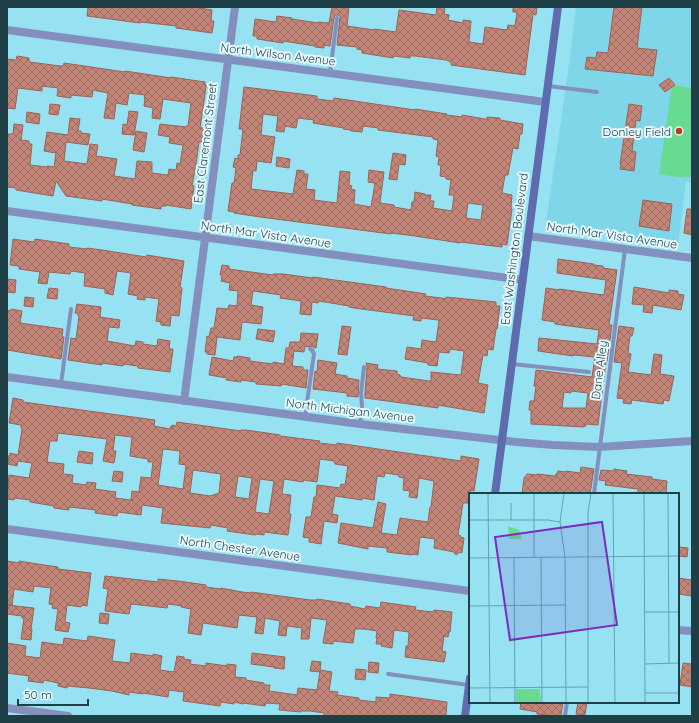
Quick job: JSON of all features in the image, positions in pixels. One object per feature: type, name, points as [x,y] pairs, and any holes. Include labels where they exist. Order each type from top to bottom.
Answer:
[{"type":"main road","name":"East Washington Boulevard","points":[[495,493],[558,7]]},
{"type":"main road","points":[[465,716],[469,688]]},
{"type":"street","name":"East Claremont Street","points":[[184,401],[235,7]]},
{"type":"street","name":"North Wilson Avenue","points":[[7,30],[545,102]]},
{"type":"street","name":"North Mar Vista Avenue","points":[[7,211],[523,280]]},
{"type":"street","name":"North Mar Vista Avenue","points":[[528,236],[692,258]]},
{"type":"street","name":"North Michigan Avenue","points":[[7,377],[360,424],[553,445],[599,447],[692,441]]},
{"type":"street","name":"North Chester Avenue","points":[[7,529],[469,591]]},
{"type":"street","points":[[679,630],[692,631]]},
{"type":"street","points":[[7,708],[68,716]]},
{"type":"lane","points":[[330,73],[337,18]]},
{"type":"lane","points":[[547,86],[597,92]]},
{"type":"lane","name":"Dane Alley","points":[[594,493],[625,249]]},
{"type":"lane","points":[[61,384],[71,309]]},
{"type":"lane","points":[[305,417],[314,354],[310,349]]},
{"type":"lane","points":[[511,364],[589,372]]},
{"type":"lane","points":[[360,424],[362,407],[360,393],[364,368]]},
{"type":"lane","points":[[388,674],[469,681]]},
{"type":"lane","points":[[565,716],[567,703]]},
{"type":"shaded area","points":[[576,7],[692,7],[692,183],[686,182],[678,245],[553,227],[546,224]]},
{"type":"green space","name":"Donley Field","points":[[672,85],[692,88],[692,177],[677,177],[659,174]]},
{"type":"building","points":[[88,7],[193,7],[212,10],[211,21],[214,21],[212,33],[176,28],[176,26],[87,16]]},
{"type":"building","points":[[332,7],[349,7],[347,26],[396,32],[399,10],[436,15],[437,7],[445,7],[444,14],[449,15],[448,20],[463,23],[463,20],[471,21],[469,42],[483,44],[485,27],[507,30],[508,25],[515,26],[517,12],[513,12],[513,7],[537,7],[536,15],[533,14],[525,75],[451,65],[451,62],[446,60],[415,56],[410,56],[410,58],[394,56],[393,58],[362,53],[362,50],[357,49],[357,47],[337,45],[340,18],[338,15],[335,15],[334,18],[330,46],[324,45],[324,48],[283,41],[283,43],[257,39],[257,36],[253,36],[255,19],[276,22],[277,16],[318,23],[329,23]]},
{"type":"building","points":[[614,7],[642,7],[637,48],[657,50],[653,76],[585,69],[587,57],[596,58],[597,52],[608,53]]},
{"type":"building","points":[[17,56],[29,58],[30,62],[60,66],[63,66],[64,63],[205,82],[206,87],[200,128],[204,128],[203,142],[199,142],[192,186],[194,186],[191,209],[166,205],[161,206],[161,209],[102,199],[102,201],[66,196],[56,181],[53,196],[16,190],[16,188],[7,187],[7,134],[13,134],[14,124],[23,125],[21,140],[29,141],[29,144],[32,144],[30,165],[54,167],[56,153],[44,151],[47,132],[68,135],[70,118],[80,119],[78,131],[81,131],[81,133],[90,134],[88,145],[66,142],[64,161],[87,164],[90,144],[98,145],[96,156],[117,159],[114,176],[135,179],[137,161],[152,162],[152,173],[168,175],[169,169],[176,170],[177,163],[180,164],[183,145],[169,143],[170,137],[158,135],[160,124],[188,126],[191,103],[163,99],[160,119],[152,118],[153,108],[144,106],[145,95],[129,93],[127,105],[116,103],[114,119],[104,118],[108,93],[93,90],[92,97],[71,95],[71,98],[57,96],[58,88],[42,86],[42,91],[18,88],[15,109],[7,108],[7,59],[16,60]]},
{"type":"building","points":[[669,78],[675,85],[665,92],[659,85]]},
{"type":"building","points":[[244,87],[317,96],[317,99],[333,101],[334,98],[462,117],[462,115],[485,119],[487,119],[487,117],[500,118],[500,120],[523,124],[518,149],[513,148],[508,175],[505,175],[502,193],[512,195],[512,209],[507,245],[502,244],[502,247],[460,243],[260,217],[228,211],[236,168],[233,167],[235,158],[238,159],[238,155],[240,155],[243,129],[239,129]],"holes":[[[263,114],[278,116],[276,131],[284,132],[285,126],[296,128],[298,118],[314,120],[313,123],[344,128],[343,129],[351,131],[362,132],[363,126],[378,128],[378,130],[433,137],[433,139],[438,140],[436,156],[439,157],[438,165],[441,165],[440,176],[451,180],[449,195],[454,195],[452,211],[433,208],[434,201],[430,201],[431,195],[415,192],[411,210],[380,203],[384,172],[369,170],[368,182],[375,183],[371,207],[354,204],[355,190],[351,189],[352,186],[349,185],[350,172],[340,171],[337,203],[314,200],[315,190],[306,189],[308,174],[304,174],[304,171],[297,170],[293,194],[251,189],[253,170],[256,171],[257,161],[271,163],[275,137],[261,135]],[[468,203],[483,205],[481,220],[466,218]]]},
{"type":"building","points":[[50,104],[60,105],[58,115],[49,114]]},
{"type":"building","points":[[629,104],[642,106],[640,121],[636,120],[632,151],[636,152],[634,171],[620,169]]},
{"type":"building","points":[[129,111],[138,112],[134,135],[122,134],[123,124],[127,125]]},
{"type":"building","points":[[27,112],[40,114],[39,124],[26,122]]},
{"type":"building","points":[[136,131],[147,133],[144,152],[133,150]]},
{"type":"building","points":[[393,153],[406,155],[405,165],[399,164],[397,180],[389,179]]},
{"type":"building","points":[[277,157],[290,159],[289,168],[276,166]]},
{"type":"building","points":[[643,200],[672,204],[669,231],[639,226]]},
{"type":"building","points":[[687,209],[692,209],[692,235],[684,233]]},
{"type":"building","points":[[13,239],[34,242],[35,239],[69,244],[69,247],[87,248],[146,257],[147,255],[184,261],[180,287],[182,288],[179,316],[171,315],[170,326],[161,325],[161,322],[156,321],[159,299],[145,297],[145,300],[137,299],[138,296],[128,294],[131,273],[117,271],[113,295],[105,293],[105,289],[84,286],[85,273],[71,271],[70,274],[49,272],[47,284],[38,283],[40,272],[19,269],[19,266],[10,265]]},
{"type":"building","points":[[558,259],[594,264],[603,266],[603,268],[617,270],[609,325],[612,325],[598,425],[586,424],[584,427],[531,424],[531,410],[529,410],[530,401],[534,401],[536,370],[592,377],[595,357],[573,356],[538,351],[539,338],[597,344],[599,330],[555,324],[555,322],[542,320],[546,288],[604,295],[606,280],[557,273]],"holes":[[[571,391],[588,393],[586,408],[562,408],[564,392],[571,393]]]},
{"type":"building","points":[[222,265],[229,266],[229,269],[273,275],[283,274],[313,277],[386,287],[446,299],[446,297],[496,302],[496,306],[500,306],[493,350],[488,349],[487,356],[483,355],[478,383],[488,385],[484,413],[438,405],[438,408],[365,398],[366,363],[378,365],[377,369],[397,371],[397,374],[401,377],[429,381],[431,381],[431,372],[461,375],[464,351],[450,349],[449,353],[439,352],[437,366],[405,359],[407,347],[421,349],[422,340],[436,342],[438,320],[421,318],[421,321],[413,320],[414,316],[354,308],[319,301],[318,303],[312,302],[311,315],[300,314],[301,301],[280,298],[281,295],[253,291],[251,305],[263,307],[261,324],[242,322],[240,340],[217,337],[215,355],[207,354],[207,352],[205,352],[207,336],[209,337],[211,328],[214,328],[217,308],[228,309],[229,305],[237,306],[238,291],[229,290],[230,283],[221,281],[222,275],[220,275]]},
{"type":"building","points":[[7,279],[16,280],[15,293],[7,292]]},
{"type":"building","points":[[634,287],[669,293],[669,290],[678,291],[678,294],[684,295],[681,310],[653,305],[652,313],[643,312],[644,305],[632,304]]},
{"type":"building","points":[[49,288],[58,289],[57,299],[47,298]]},
{"type":"building","points":[[25,297],[34,298],[33,307],[24,306]]},
{"type":"building","points":[[77,304],[101,307],[100,317],[120,320],[119,328],[109,327],[107,341],[135,346],[136,341],[143,342],[143,344],[157,346],[158,339],[170,341],[169,349],[173,349],[170,372],[138,368],[138,366],[123,364],[123,366],[102,363],[102,365],[68,360],[71,338],[76,339],[79,316],[78,313],[75,313]]},
{"type":"building","points":[[11,309],[22,311],[20,323],[63,329],[62,337],[64,337],[61,359],[7,350],[7,310],[11,311]]},
{"type":"building","points":[[342,326],[351,327],[347,355],[338,354]]},
{"type":"building","points":[[619,326],[634,328],[632,336],[630,336],[628,353],[631,354],[628,372],[651,375],[654,354],[662,355],[660,374],[674,376],[669,401],[664,400],[663,404],[632,400],[631,404],[623,403],[624,399],[617,398],[622,363],[614,362]]},
{"type":"building","points":[[258,329],[275,331],[273,342],[256,339]]},
{"type":"building","points":[[301,333],[318,334],[316,348],[305,346],[304,352],[294,351],[292,366],[303,367],[303,370],[308,370],[306,388],[282,384],[281,386],[256,384],[256,382],[241,380],[241,382],[226,380],[227,378],[209,375],[212,357],[233,361],[234,357],[237,356],[250,358],[250,361],[284,364],[286,348],[289,348],[290,342],[300,342]]},
{"type":"building","points":[[318,360],[337,363],[335,374],[359,380],[358,397],[347,396],[347,393],[313,389]]},
{"type":"building","points":[[13,398],[23,400],[23,402],[155,420],[154,426],[170,429],[172,425],[176,426],[177,422],[267,433],[320,441],[319,443],[337,445],[337,443],[461,461],[461,456],[479,459],[474,491],[471,490],[471,493],[469,493],[469,503],[463,503],[458,535],[464,538],[462,553],[460,552],[456,555],[454,552],[434,548],[435,539],[420,537],[418,555],[412,555],[387,552],[387,548],[368,546],[368,549],[338,543],[341,523],[373,528],[378,502],[386,504],[381,533],[397,535],[400,518],[428,522],[434,481],[419,478],[417,498],[409,497],[410,491],[403,490],[404,478],[399,477],[399,475],[385,473],[384,477],[377,476],[374,500],[362,498],[362,500],[335,496],[332,514],[338,515],[337,523],[324,521],[321,544],[309,542],[309,538],[303,537],[306,517],[311,517],[314,497],[316,497],[317,485],[340,488],[341,484],[345,485],[348,466],[335,464],[334,461],[320,459],[317,482],[304,480],[303,482],[284,479],[282,494],[291,495],[289,514],[291,514],[288,535],[264,532],[264,535],[255,535],[227,531],[228,528],[211,525],[210,528],[161,523],[163,508],[142,505],[141,515],[118,512],[117,516],[95,513],[96,510],[69,507],[69,510],[30,502],[30,500],[14,498],[14,500],[7,499],[9,475],[29,478],[32,463],[18,461],[17,466],[8,464],[10,453],[18,455],[22,429],[21,425],[9,423]],"holes":[[[58,433],[107,439],[103,461],[114,463],[116,451],[113,451],[115,435],[132,437],[130,456],[148,459],[148,462],[153,462],[151,478],[141,477],[139,492],[132,491],[131,500],[115,498],[116,492],[95,489],[96,483],[87,482],[86,485],[72,483],[73,475],[63,474],[64,464],[47,462],[50,441],[57,441]],[[163,449],[180,451],[179,464],[186,465],[183,489],[158,485]],[[193,470],[221,474],[219,493],[210,496],[190,493]],[[238,476],[252,478],[249,499],[235,497]],[[260,479],[274,481],[269,514],[255,512]]]},
{"type":"building","points":[[79,451],[93,453],[92,464],[77,462]]},
{"type":"building","points":[[581,467],[594,469],[590,493],[522,493],[524,478],[527,474],[555,476],[558,471],[580,473]]},
{"type":"building","points":[[614,469],[627,471],[626,474],[652,477],[652,479],[667,481],[666,493],[638,493],[638,489],[605,485],[606,481],[599,480],[601,470],[614,471]]},
{"type":"building","points":[[114,471],[123,472],[122,482],[112,481]]},
{"type":"building","points":[[679,547],[688,548],[687,557],[679,556]]},
{"type":"building","points":[[7,561],[19,563],[19,561],[58,567],[58,569],[91,573],[87,606],[82,605],[81,607],[67,605],[65,622],[70,623],[68,632],[55,630],[58,609],[52,608],[53,605],[49,604],[51,588],[34,586],[33,592],[14,589],[12,605],[7,604]]},
{"type":"building","points":[[105,576],[158,582],[158,579],[178,581],[242,592],[310,600],[317,599],[350,604],[350,606],[365,609],[366,606],[380,608],[381,602],[416,607],[415,610],[452,612],[450,632],[448,637],[444,636],[442,651],[446,652],[444,662],[405,657],[406,646],[408,646],[409,632],[394,630],[392,648],[381,646],[382,644],[376,644],[377,631],[364,629],[355,629],[353,643],[333,641],[333,644],[323,643],[327,620],[311,618],[309,639],[301,639],[302,628],[287,626],[286,636],[278,635],[280,621],[265,618],[263,634],[255,633],[257,617],[239,615],[237,628],[203,623],[201,635],[188,633],[191,609],[181,607],[182,606],[168,604],[167,608],[131,604],[129,614],[105,611],[108,589],[103,588]]},
{"type":"building","points":[[679,578],[692,580],[692,596],[679,594]]},
{"type":"building","points":[[7,605],[34,608],[31,640],[21,639],[24,618],[22,618],[22,616],[7,614]]},
{"type":"building","points":[[100,613],[109,614],[108,624],[99,623]]},
{"type":"building","points":[[88,636],[115,640],[112,661],[130,663],[131,653],[153,656],[153,654],[162,656],[160,670],[174,672],[177,656],[191,660],[190,664],[206,666],[206,663],[227,666],[227,664],[236,665],[235,677],[246,678],[246,680],[264,683],[264,685],[270,685],[269,691],[297,695],[298,688],[317,690],[320,672],[310,671],[312,661],[321,662],[320,670],[332,672],[329,691],[338,692],[337,695],[376,702],[376,697],[390,698],[390,694],[447,702],[446,716],[329,716],[324,715],[324,713],[310,711],[301,712],[279,710],[280,704],[266,703],[265,706],[221,702],[220,706],[183,701],[184,692],[169,690],[168,697],[129,692],[129,695],[89,688],[67,686],[67,688],[58,686],[58,683],[44,680],[43,683],[28,681],[29,676],[7,673],[7,643],[26,646],[25,656],[40,658],[42,642],[63,645],[64,638],[87,641]]},
{"type":"building","points":[[252,653],[285,657],[284,669],[251,664]]},
{"type":"building","points":[[369,662],[379,663],[378,673],[368,672]]},
{"type":"building","points":[[683,663],[692,664],[692,687],[680,685]]},
{"type":"building","points":[[356,669],[366,670],[365,680],[355,679]]},
{"type":"building","points":[[521,703],[563,703],[561,716],[537,714],[537,712],[520,709]]},
{"type":"building","points":[[578,703],[587,703],[585,715],[576,714]]},
{"type":"place","name":"Donley Field","points":[[679,131]]}]
